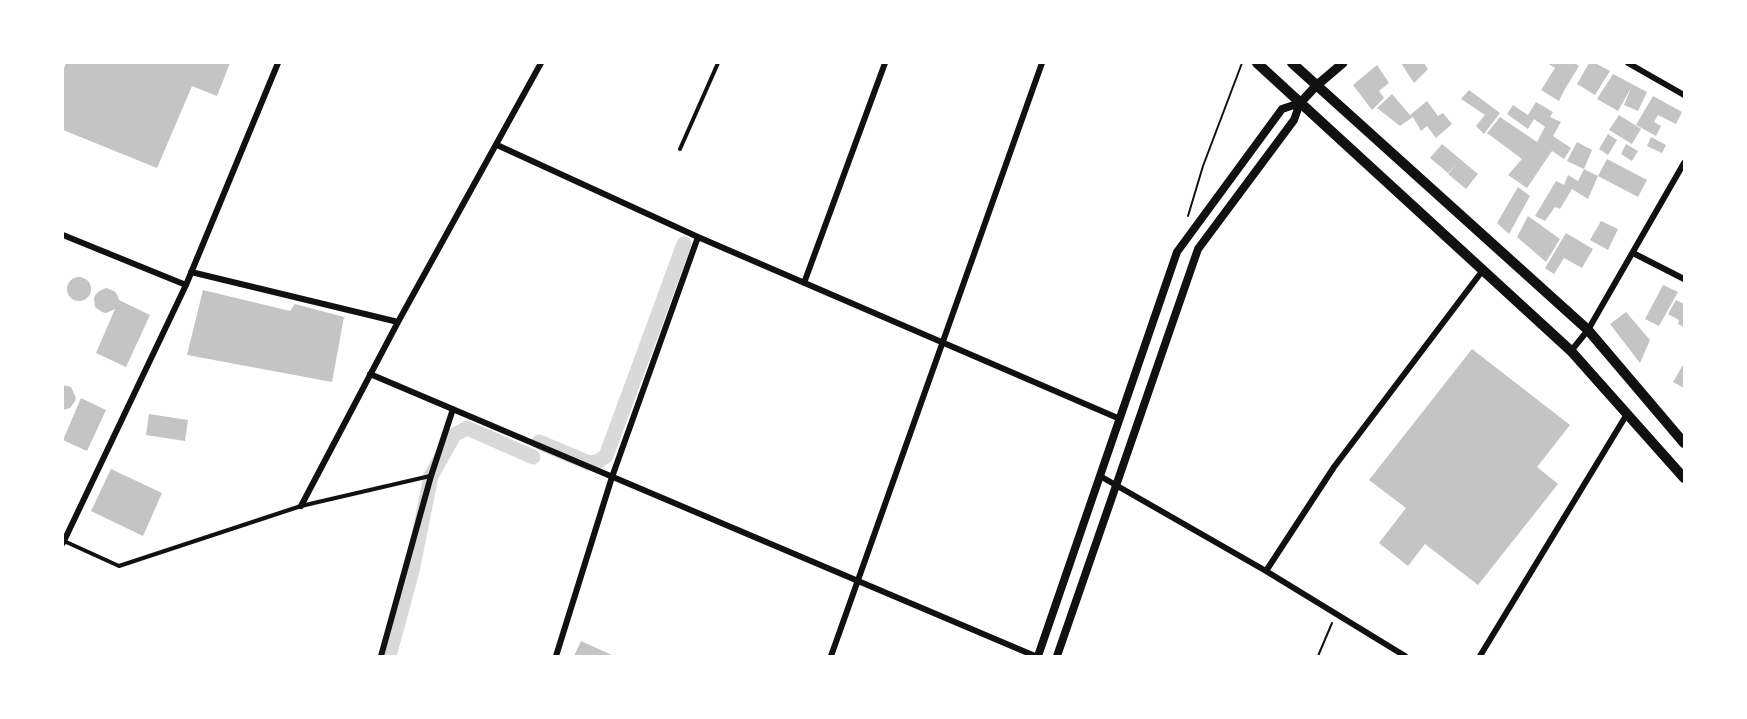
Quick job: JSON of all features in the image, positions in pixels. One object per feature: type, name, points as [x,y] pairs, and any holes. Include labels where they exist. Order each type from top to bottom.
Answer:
[{"type":"main road","points":[[1257,63],[1571,351],[1684,478]]},
{"type":"main road","points":[[1292,63],[1588,330],[1684,443]]},
{"type":"main road","points":[[1300,103],[1343,63]]},
{"type":"street","points":[[63,542],[186,285],[278,63]]},
{"type":"street","points":[[301,506],[398,322],[541,63]]},
{"type":"street","points":[[804,283],[885,63]]},
{"type":"street","points":[[831,656],[1042,63]]},
{"type":"street","points":[[1628,63],[1684,95]]},
{"type":"street","points":[[370,374],[1036,656],[1177,252],[1282,109],[1300,103]]},
{"type":"street","points":[[1057,656],[1198,249],[1294,120],[1300,103]]},
{"type":"street","points":[[497,146],[698,237],[1120,419]]},
{"type":"street","points":[[1571,351],[1588,330],[1684,164]]},
{"type":"street","points":[[63,235],[186,285]]},
{"type":"street","points":[[556,656],[612,477],[698,237]]},
{"type":"street","points":[[1633,253],[1684,279]]},
{"type":"street","points":[[1266,571],[1334,467],[1483,270]]},
{"type":"street","points":[[191,272],[398,322]]},
{"type":"street","points":[[381,656],[431,476],[453,409]]},
{"type":"street","points":[[1480,656],[1627,413]]},
{"type":"street","points":[[1100,476],[1266,571],[1405,656]]},
{"type":"lane","points":[[680,149],[718,63]]},
{"type":"lane","points":[[63,542],[119,566],[301,506],[431,476]]},
{"type":"path","points":[[1187,220],[1203,166],[1242,63]]},
{"type":"path","points":[[1318,656],[1336,614]]},
{"type":"building","points":[[66,63],[230,63],[217,96],[192,86],[157,168],[63,130],[63,71]]},
{"type":"building","points":[[1401,63],[1424,63],[1428,69],[1414,83]]},
{"type":"building","points":[[1547,63],[1575,63],[1579,66],[1559,101],[1541,90],[1555,68]]},
{"type":"building","points":[[1589,63],[1595,63],[1610,71],[1595,95],[1577,84]]},
{"type":"building","points":[[1377,65],[1389,83],[1379,91],[1384,98],[1372,110],[1353,85]]},
{"type":"building","points":[[1613,74],[1647,92],[1638,111],[1624,105],[1631,88],[1618,111],[1597,99]]},
{"type":"building","points":[[1469,90],[1500,113],[1484,134],[1476,126],[1485,115],[1461,99]]},
{"type":"building","points":[[1392,94],[1410,115],[1427,101],[1438,116],[1443,113],[1452,124],[1436,138],[1427,126],[1421,131],[1413,117],[1400,126],[1377,108]]},
{"type":"building","points":[[1653,96],[1682,112],[1676,124],[1658,115],[1654,122],[1661,126],[1656,136],[1636,125]]},
{"type":"building","points":[[1536,102],[1553,112],[1550,117],[1561,122],[1553,136],[1571,148],[1564,159],[1552,151],[1527,188],[1508,175],[1522,159],[1487,133],[1500,117],[1537,142],[1545,127],[1534,119],[1528,129],[1507,114],[1513,105],[1528,115]]},
{"type":"building","points":[[1619,115],[1641,129],[1632,144],[1609,130]]},
{"type":"building","points":[[1608,134],[1617,140],[1608,155],[1599,149]]},
{"type":"building","points":[[1651,137],[1666,145],[1662,153],[1647,146]]},
{"type":"building","points":[[1577,142],[1592,150],[1584,169],[1567,161]]},
{"type":"building","points":[[1442,144],[1478,174],[1466,189],[1448,174],[1458,162],[1448,173],[1430,158]]},
{"type":"building","points":[[1626,144],[1638,151],[1632,161],[1621,154]]},
{"type":"building","points":[[1607,159],[1647,180],[1638,197],[1598,176]]},
{"type":"building","points":[[1584,169],[1598,176],[1588,199],[1572,189],[1560,209],[1555,207],[1545,221],[1535,216],[1556,181],[1564,185],[1568,175],[1578,181]]},
{"type":"building","points":[[1518,187],[1530,196],[1509,234],[1497,223]]},
{"type":"building","points":[[1528,216],[1560,239],[1546,262],[1517,237]]},
{"type":"building","points":[[1601,221],[1618,229],[1608,250],[1590,240]]},
{"type":"building","points":[[1566,233],[1593,249],[1582,268],[1564,258],[1554,274],[1545,268]]},
{"type":"building","points":[[79,277],[88,280],[91,289],[88,298],[79,301],[70,298],[67,289],[70,280]]},
{"type":"building","points":[[1663,285],[1678,292],[1659,326],[1645,319]]},
{"type":"building","points":[[106,288],[114,291],[119,300],[150,315],[126,367],[96,353],[115,309],[106,313],[95,307],[96,294]]},
{"type":"building","points":[[203,290],[290,311],[295,304],[344,317],[332,382],[187,355]]},
{"type":"building","points":[[1676,300],[1684,304],[1684,327],[1678,324],[1679,320],[1668,314]]},
{"type":"building","points":[[1626,312],[1650,340],[1640,363],[1610,324]]},
{"type":"building","points":[[1472,349],[1570,425],[1537,467],[1558,484],[1478,585],[1425,544],[1408,566],[1379,543],[1406,508],[1369,480]]},
{"type":"building","points":[[1684,363],[1684,388],[1673,382]]},
{"type":"building","points":[[63,385],[71,387],[76,398],[70,408],[63,410]]},
{"type":"building","points":[[81,398],[106,410],[87,451],[63,440]]},
{"type":"building","points":[[149,414],[188,420],[185,441],[146,435]]},
{"type":"building","points":[[111,469],[162,493],[143,536],[91,511]]},
{"type":"building","points":[[581,641],[614,656],[574,656]]},
{"type":"waterway","points":[[539,442],[589,463],[597,462],[606,456],[684,244]]},
{"type":"waterway","points":[[389,656],[412,571],[431,476],[454,435],[467,428],[533,457]]}]
